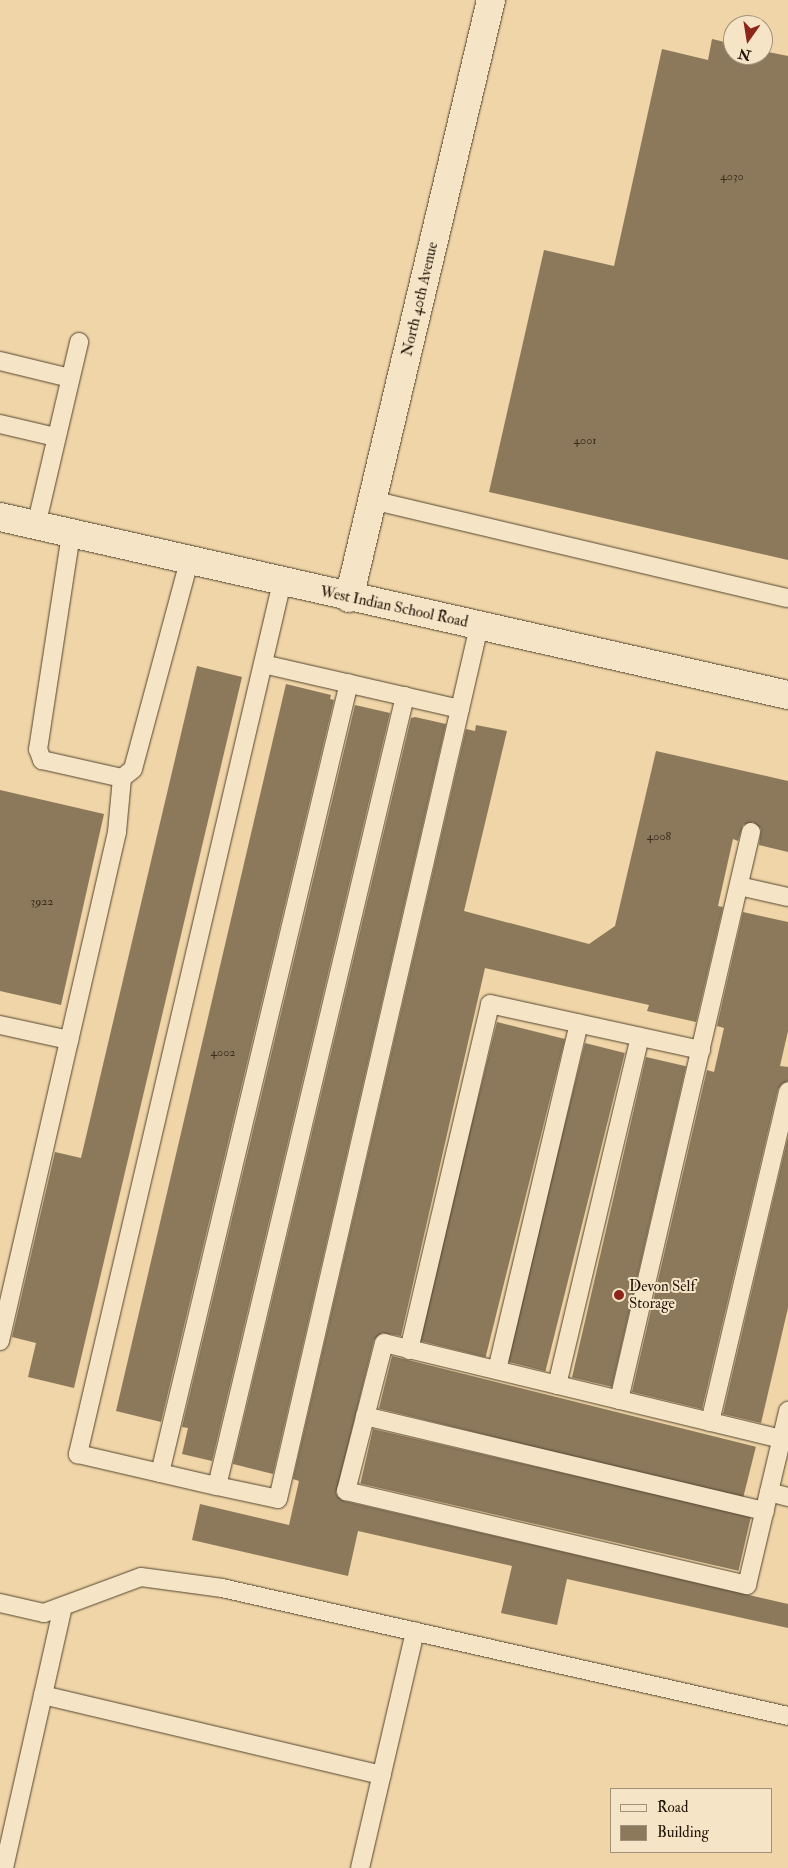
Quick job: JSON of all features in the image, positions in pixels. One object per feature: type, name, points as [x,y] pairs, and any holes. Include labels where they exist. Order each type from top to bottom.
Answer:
[{"type":"main road","name":"North 40th Avenue","points":[[349,598],[491,0]]},
{"type":"main road","name":"West Indian School Road","points":[[0,517],[349,598],[788,694]]},
{"type":"lane","points":[[36,526],[55,437],[79,342]]},
{"type":"lane","points":[[0,361],[70,378]]},
{"type":"lane","points":[[0,424],[55,437]]},
{"type":"lane","points":[[372,500],[788,598]]},
{"type":"lane","points":[[71,534],[38,749],[42,760],[122,778]]},
{"type":"lane","points":[[0,1340],[117,832],[122,778],[133,769],[189,561]]},
{"type":"lane","points":[[282,582],[78,1454],[217,1486],[278,1499],[479,626]]},
{"type":"lane","points":[[263,664],[460,709]]},
{"type":"lane","points":[[160,1473],[349,683]]},
{"type":"lane","points":[[217,1486],[405,696]]},
{"type":"lane","points":[[619,1400],[752,832]]},
{"type":"lane","points":[[739,886],[788,897]]},
{"type":"lane","points":[[409,1350],[490,1004],[701,1050]]},
{"type":"lane","points":[[497,1370],[579,1024]]},
{"type":"lane","points":[[0,1025],[69,1040]]},
{"type":"lane","points":[[557,1385],[640,1037]]},
{"type":"lane","points":[[710,1422],[788,1091]]},
{"type":"lane","points":[[781,1439],[384,1343],[346,1491],[747,1585],[788,1411]]},
{"type":"lane","points":[[365,1416],[765,1511]]},
{"type":"lane","points":[[769,1492],[788,1497]]},
{"type":"lane","points":[[0,1603],[44,1613],[141,1577],[222,1588],[788,1716]]},
{"type":"lane","points":[[4,1868],[64,1607]]},
{"type":"lane","points":[[360,1868],[415,1631]]},
{"type":"lane","points":[[43,1694],[382,1775]]},
{"type":"building","points":[[712,39],[723,42],[723,65],[773,65],[773,53],[788,56],[788,560],[489,492],[544,250],[614,266],[662,49],[708,60]]},
{"type":"building","points":[[197,666],[242,677],[74,1388],[28,1377],[36,1343],[12,1337],[55,1152],[81,1158]]},
{"type":"building","points":[[286,684],[331,695],[330,699],[334,700],[161,1422],[116,1411]]},
{"type":"building","points":[[355,705],[390,713],[212,1461],[182,1454],[188,1428],[182,1427]]},
{"type":"building","points":[[415,717],[446,724],[273,1474],[233,1464],[411,718]]},
{"type":"building","points":[[476,725],[507,731],[464,911],[589,944],[615,926],[656,751],[788,781],[788,852],[759,845],[761,829],[753,822],[743,825],[738,841],[733,839],[718,906],[723,907],[696,1022],[647,1011],[649,1005],[485,968],[401,1336],[382,1333],[374,1340],[336,1494],[344,1501],[788,1604],[788,1628],[567,1579],[557,1625],[501,1613],[512,1566],[358,1531],[348,1576],[192,1540],[200,1504],[289,1525],[299,1481],[293,1479],[466,729],[475,731]]},
{"type":"building","points":[[0,790],[104,814],[61,1005],[0,991]]},
{"type":"building","points":[[743,912],[788,922],[788,1031],[780,1066],[788,1067],[788,1081],[778,1089],[702,1409],[632,1392],[707,1070],[714,1072],[724,1028],[717,1026]]},
{"type":"building","points":[[497,1022],[565,1039],[486,1357],[418,1340]]},
{"type":"building","points":[[585,1043],[625,1053],[545,1371],[506,1361]]},
{"type":"building","points":[[646,1057],[686,1066],[612,1387],[572,1378]]},
{"type":"building","points":[[788,1137],[788,1308],[761,1423],[723,1414]]},
{"type":"building","points":[[392,1356],[756,1447],[743,1499],[379,1408]]},
{"type":"building","points":[[373,1429],[751,1516],[738,1571],[360,1484]]},
{"type":"place","name":"Devon Self Storage","points":[[619,1295]]}]
